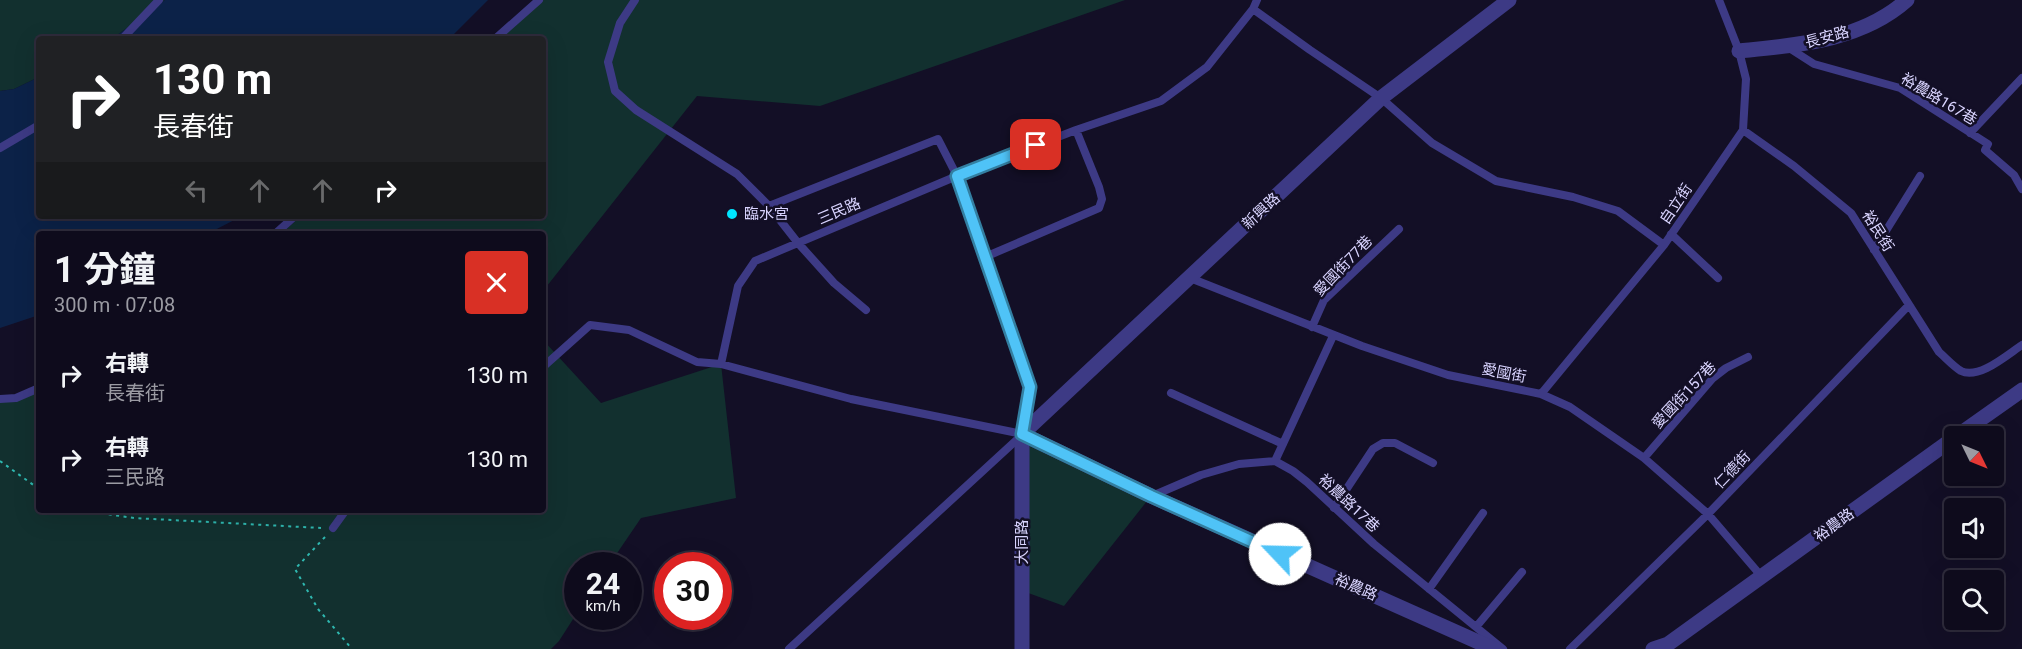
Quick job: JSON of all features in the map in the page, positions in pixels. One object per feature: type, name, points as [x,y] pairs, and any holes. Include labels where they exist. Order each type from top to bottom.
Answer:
[{"type":"street","name":"新興路","points":[[1022,434],[1381,98],[1509,0]]},
{"type":"street","name":"長安路","points":[[1738,51],[1804,45],[1848,34],[1896,10],[1907,0]]},
{"type":"street","name":"裕農路","points":[[1971,426],[2022,390]]},
{"type":"street","name":"裕農路","points":[[1022,434],[1151,496],[1494,649]]},
{"type":"street","name":"大同路","points":[[1022,434],[1022,649]]},
{"type":"street","name":"裕農路","points":[[1653,649],[1668,644],[1944,446]]},
{"type":"lane","points":[[125,36],[159,0]]},
{"type":"lane","points":[[498,36],[539,0]]},
{"type":"lane","points":[[634,0],[620,23],[608,62],[615,91],[636,110],[737,174],[769,206],[834,283],[866,310]]},
{"type":"lane","name":"三民路","points":[[721,364],[738,286],[755,261],[957,176],[1076,130],[1161,101],[1207,68],[1253,9],[1257,0]]},
{"type":"lane","points":[[1719,0],[1746,79],[1743,130]]},
{"type":"lane","points":[[1253,9],[1381,98],[1432,143],[1496,181],[1573,197],[1618,211],[1664,245]]},
{"type":"lane","name":"裕農路167巷","points":[[1786,46],[1815,64],[1900,88],[1988,144],[1985,150],[2014,175],[2022,189]]},
{"type":"lane","points":[[1970,133],[2022,78]]},
{"type":"lane","points":[[0,148],[36,127]]},
{"type":"lane","points":[[985,257],[1099,208],[1102,200],[1099,187],[1076,130]]},
{"type":"lane","name":"自立街","points":[[1541,394],[1664,245],[1743,130]]},
{"type":"lane","name":"裕民街","points":[[1743,130],[1794,166],[1851,213],[1939,352],[1963,372],[1974,373],[1991,366],[2022,345]]},
{"type":"lane","points":[[769,206],[938,139],[957,176],[1030,387],[1022,434],[789,649]]},
{"type":"lane","points":[[1874,250],[1920,176]]},
{"type":"lane","points":[[278,231],[292,219]]},
{"type":"lane","name":"愛國街77巷","points":[[1312,327],[1324,300],[1399,229]]},
{"type":"lane","points":[[1671,234],[1718,278]]},
{"type":"lane","name":"愛國街","points":[[1190,278],[1333,336],[1448,375],[1541,394],[1570,407],[1644,458],[1708,514],[1762,577]]},
{"type":"lane","name":"仁德街","points":[[1570,649],[1708,514],[1909,304]]},
{"type":"lane","points":[[546,364],[590,325],[629,330],[697,362],[721,364],[851,399],[1022,434]]},
{"type":"lane","points":[[1151,496],[1201,475],[1239,464],[1275,461],[1333,336]]},
{"type":"lane","name":"愛國街157巷","points":[[1644,458],[1713,378],[1726,368],[1748,357]]},
{"type":"lane","points":[[0,399],[16,398],[36,389]]},
{"type":"lane","points":[[1171,393],[1283,444]]},
{"type":"lane","points":[[1334,508],[1373,449],[1383,443],[1395,443],[1433,463]]},
{"type":"lane","name":"裕農路17巷","points":[[1275,461],[1293,471],[1374,544],[1503,649]]},
{"type":"lane","points":[[333,528],[344,513]]},
{"type":"lane","points":[[1429,589],[1483,513]]},
{"type":"lane","points":[[1476,627],[1522,572]]},
{"type":"path","points":[[0,460],[36,487]]},
{"type":"path","points":[[100,513],[134,518],[333,528]]},
{"type":"path","points":[[333,528],[295,569],[318,609],[352,649]]},
{"type":"green space","points":[[0,0],[165,0],[116,36],[36,36],[36,78],[14,89],[0,91]]},
{"type":"green space","points":[[540,0],[1125,0],[820,106],[697,96],[546,287],[546,231],[284,231],[298,219],[546,219],[546,36],[502,36]]},
{"type":"green space","points":[[546,343],[601,403],[721,364],[736,498],[641,518],[618,552],[564,552],[564,630],[566,630],[551,649],[0,649],[0,399],[36,390],[36,513],[546,513]]},
{"type":"green space","points":[[1024,439],[1151,496],[1064,606],[1020,590]]},
{"type":"water","points":[[165,0],[488,0],[452,36],[116,36]]},
{"type":"water","points":[[36,78],[36,219],[236,219],[213,231],[36,231],[36,316],[0,328],[0,91],[14,89]]},
{"type":"place","name":"臨水宮","points":[[732,214]]},
{"type":"route","points":[[1036,145],[957,176],[1030,387],[1022,434],[1151,496],[1280,554]]}]
